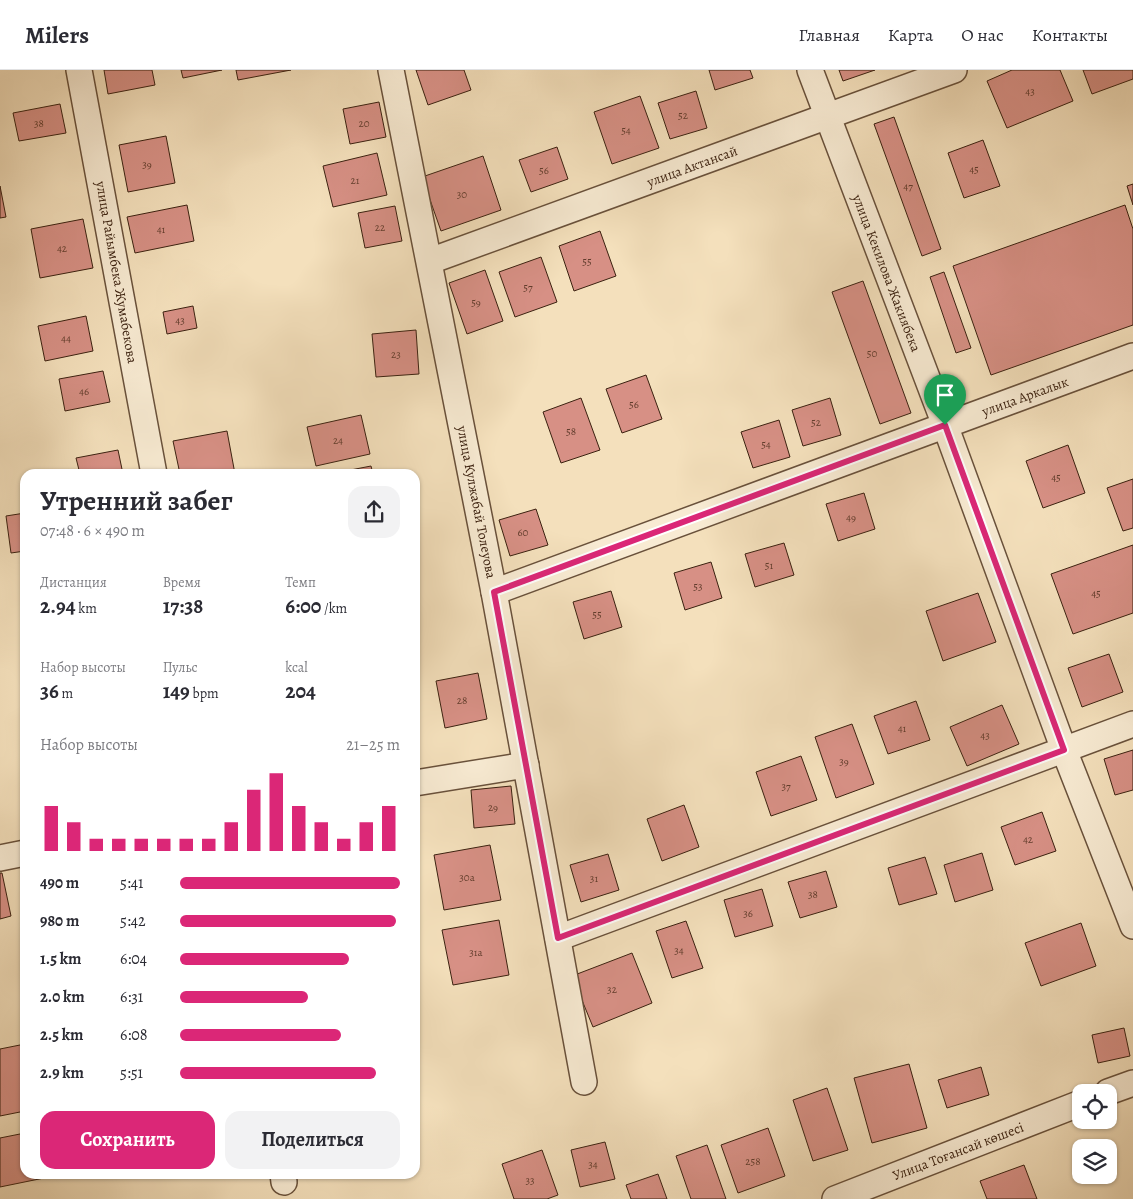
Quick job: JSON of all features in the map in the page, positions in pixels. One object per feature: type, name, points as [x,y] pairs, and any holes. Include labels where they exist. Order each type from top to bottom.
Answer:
[{"type":"street","name":"улица Райымбека Жумабекова","points":[[79,70],[153,469]]},
{"type":"street","name":"улица Кулжабай Толеуова","points":[[392,70],[494,592],[584,1082]]},
{"type":"street","name":"улица Кекилова Жакиябека","points":[[810,70],[945,425],[1064,750],[1133,926]]},
{"type":"street","name":"улица Актансай","points":[[430,261],[954,70]]},
{"type":"street","name":"улица Аркалык","points":[[494,592],[1133,356]]},
{"type":"street","points":[[558,938],[1133,724]]},
{"type":"street","points":[[420,782],[526,765]]},
{"type":"street","points":[[0,858],[20,854]]},
{"type":"street","points":[[1117,1089],[1133,1083]]},
{"type":"street","name":"Улица Тоғансай көшесі","points":[[834,1199],[1072,1106]]},
{"type":"building","points":[[104,70],[152,70],[155,85],[108,94]]},
{"type":"building","points":[[181,70],[222,70],[183,78]]},
{"type":"building","points":[[236,70],[291,70],[238,80]]},
{"type":"building","points":[[416,70],[464,70],[471,90],[428,105]]},
{"type":"building","points":[[709,70],[750,70],[753,78],[715,90]]},
{"type":"building","points":[[839,70],[875,70],[843,81]]},
{"type":"building","points":[[1012,70],[1060,70],[1073,101],[1007,128],[987,81]]},
{"type":"building","points":[[1083,70],[1133,70],[1133,79],[1092,94]]},
{"type":"building","points":[[696,91],[707,128],[670,139],[658,103]]},
{"type":"building","points":[[640,96],[659,148],[612,164],[594,112]]},
{"type":"building","points":[[379,102],[386,137],[350,144],[343,109]]},
{"type":"building","points":[[60,104],[66,133],[19,141],[13,113]]},
{"type":"building","points":[[894,117],[941,249],[922,256],[874,124]]},
{"type":"building","points":[[166,136],[175,183],[128,192],[119,145]]},
{"type":"building","points":[[983,140],[1000,186],[964,198],[948,153]]},
{"type":"building","points":[[557,147],[568,179],[531,192],[519,160]]},
{"type":"building","points":[[377,153],[387,195],[333,207],[323,166]]},
{"type":"building","points":[[483,156],[501,210],[441,231],[422,177]]},
{"type":"building","points":[[1133,184],[1133,205],[1127,186]]},
{"type":"building","points":[[0,186],[6,217],[0,218]]},
{"type":"building","points":[[187,205],[194,241],[135,253],[127,217]]},
{"type":"building","points":[[1125,205],[1133,229],[1133,325],[991,375],[953,266]]},
{"type":"building","points":[[395,206],[402,241],[365,248],[358,213]]},
{"type":"building","points":[[83,219],[93,268],[40,278],[31,229]]},
{"type":"building","points":[[600,231],[616,276],[574,291],[559,246]]},
{"type":"building","points":[[541,257],[557,302],[515,317],[499,272]]},
{"type":"building","points":[[485,270],[503,321],[467,334],[449,283]]},
{"type":"building","points":[[944,272],[971,348],[956,353],[930,277]]},
{"type":"building","points":[[863,281],[911,413],[880,424],[832,292]]},
{"type":"building","points":[[193,306],[197,328],[167,334],[163,312]]},
{"type":"building","points":[[86,316],[93,351],[45,361],[38,326]]},
{"type":"building","points":[[416,330],[419,374],[376,377],[372,334]]},
{"type":"building","points":[[103,371],[110,402],[65,411],[59,379]]},
{"type":"building","points":[[646,375],[662,419],[622,433],[606,389]]},
{"type":"building","points":[[581,398],[600,450],[561,463],[543,412]]},
{"type":"building","points":[[830,398],[841,435],[803,446],[792,410]]},
{"type":"building","points":[[361,415],[370,454],[316,466],[307,427]]},
{"type":"building","points":[[779,420],[790,457],[753,468],[741,432]]},
{"type":"building","points":[[227,431],[234,469],[179,469],[173,441]]},
{"type":"building","points":[[1068,445],[1085,493],[1043,508],[1026,461]]},
{"type":"building","points":[[118,450],[122,469],[79,469],[76,458]]},
{"type":"building","points":[[371,466],[372,469],[356,469]]},
{"type":"building","points":[[1133,479],[1133,528],[1123,531],[1107,488]]},
{"type":"building","points":[[864,493],[875,529],[838,541],[826,504]]},
{"type":"building","points":[[536,509],[548,545],[510,556],[499,520]]},
{"type":"building","points":[[20,514],[20,552],[11,553],[6,516]]},
{"type":"building","points":[[784,543],[794,575],[755,587],[745,554]]},
{"type":"building","points":[[1133,545],[1133,613],[1073,634],[1051,574]]},
{"type":"building","points":[[711,562],[722,598],[685,610],[674,573]]},
{"type":"building","points":[[611,591],[622,627],[584,639],[573,602]]},
{"type":"building","points":[[978,593],[996,642],[943,661],[926,611]]},
{"type":"building","points":[[1109,654],[1123,692],[1082,707],[1068,668]]},
{"type":"building","points":[[478,673],[487,719],[445,728],[436,681]]},
{"type":"building","points":[[916,701],[930,740],[888,754],[874,716]]},
{"type":"building","points":[[1002,705],[1019,744],[967,766],[950,727]]},
{"type":"building","points":[[852,724],[874,784],[836,798],[815,737]]},
{"type":"building","points":[[1133,750],[1133,790],[1115,795],[1104,759]]},
{"type":"building","points":[[801,756],[817,800],[771,816],[756,772]]},
{"type":"building","points":[[511,786],[515,824],[474,828],[471,790]]},
{"type":"building","points":[[684,805],[699,847],[662,861],[647,819]]},
{"type":"building","points":[[1042,812],[1056,851],[1015,865],[1001,827]]},
{"type":"building","points":[[490,845],[501,900],[444,910],[434,855]]},
{"type":"building","points":[[982,853],[993,890],[955,902],[944,865]]},
{"type":"building","points":[[608,854],[619,890],[581,902],[570,865]]},
{"type":"building","points":[[925,857],[937,894],[899,905],[888,868]]},
{"type":"building","points":[[826,871],[837,907],[800,918],[788,882]]},
{"type":"building","points":[[0,873],[2,873],[11,916],[0,919]]},
{"type":"building","points":[[762,889],[773,926],[735,937],[724,900]]},
{"type":"building","points":[[499,920],[509,975],[453,985],[442,930]]},
{"type":"building","points":[[686,921],[703,968],[672,978],[656,931]]},
{"type":"building","points":[[1081,923],[1096,966],[1041,986],[1025,943]]},
{"type":"building","points":[[632,953],[652,1003],[593,1027],[572,976]]},
{"type":"building","points":[[1124,1028],[1130,1056],[1098,1063],[1092,1035]]},
{"type":"building","points":[[20,1045],[20,1112],[0,1116],[0,1049]]},
{"type":"building","points":[[909,1064],[927,1128],[872,1143],[854,1078]]},
{"type":"building","points":[[981,1067],[989,1095],[947,1108],[938,1080]]},
{"type":"building","points":[[827,1088],[848,1150],[813,1161],[793,1100]]},
{"type":"building","points":[[768,1128],[785,1176],[738,1193],[721,1145]]},
{"type":"building","points":[[20,1134],[20,1179],[39,1179],[0,1187],[0,1138]]},
{"type":"building","points":[[605,1142],[615,1179],[580,1187],[571,1150]]},
{"type":"building","points":[[707,1145],[726,1199],[691,1199],[676,1156]]},
{"type":"building","points":[[542,1150],[558,1195],[547,1199],[514,1199],[502,1164]]},
{"type":"building","points":[[1024,1165],[1037,1199],[987,1199],[980,1181]]},
{"type":"building","points":[[658,1174],[667,1199],[631,1199],[626,1185]]},
{"type":"route","points":[[945,425],[1064,750],[558,938],[494,592],[945,425]]}]
